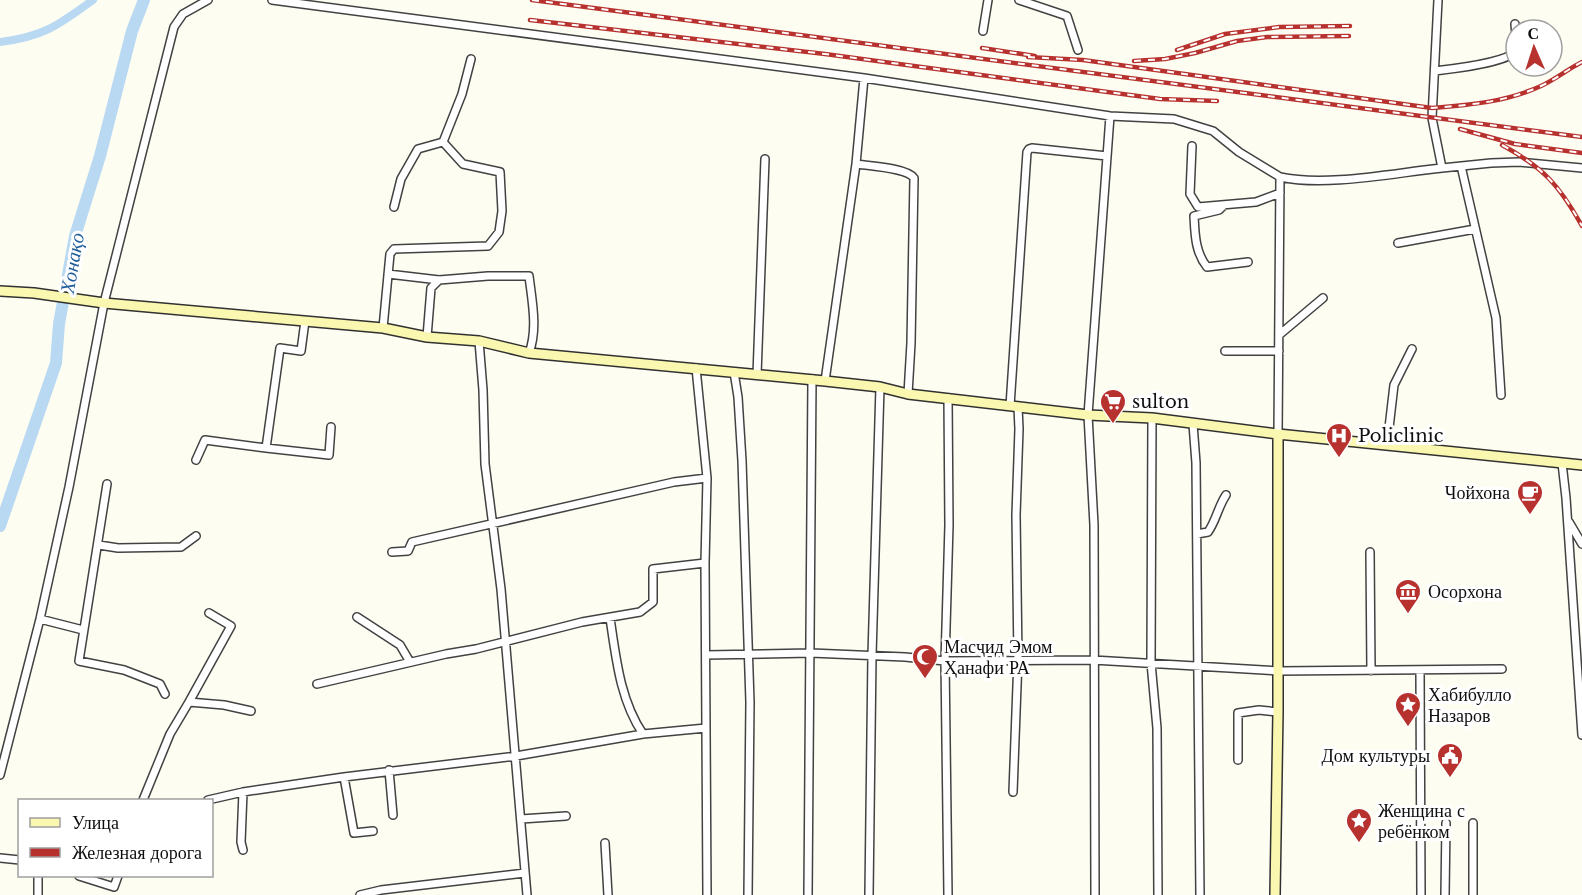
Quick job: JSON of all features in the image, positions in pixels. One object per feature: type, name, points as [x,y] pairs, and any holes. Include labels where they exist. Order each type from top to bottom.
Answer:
[{"type":"street","points":[[0,775],[40,619],[69,487],[104,303],[174,27],[183,14],[208,0]]},
{"type":"street","points":[[272,0],[864,78],[1110,116],[1174,119],[1213,131],[1239,152],[1280,177],[1297,181],[1319,182],[1491,163],[1519,162],[1582,168]]},
{"type":"street","points":[[983,31],[988,0]]},
{"type":"street","points":[[1019,0],[1067,16],[1078,50]]},
{"type":"street","points":[[1438,0],[1432,118],[1442,168]]},
{"type":"street","points":[[1435,71],[1463,68],[1504,58]]},
{"type":"street","points":[[443,142],[462,94],[471,59]]},
{"type":"street","points":[[825,381],[856,164],[864,78]]},
{"type":"street","points":[[1095,895],[1094,525],[1088,415],[1110,116]]},
{"type":"street","points":[[394,207],[401,179],[418,149],[443,142]]},
{"type":"street","points":[[383,328],[390,254],[394,249],[488,246],[499,232],[502,211],[500,172],[463,164],[443,142]]},
{"type":"street","points":[[1192,146],[1190,194],[1198,207],[1256,202],[1280,193]]},
{"type":"street","points":[[1013,792],[1018,659],[1016,515],[1019,429],[1014,406],[1027,152],[1032,148],[1107,156]]},
{"type":"street","points":[[757,375],[765,159]]},
{"type":"street","points":[[856,164],[910,173],[914,178],[908,394]]},
{"type":"street","points":[[1461,166],[1496,318],[1501,394]]},
{"type":"street","points":[[1275,895],[1279,671],[1280,177]]},
{"type":"street","points":[[1224,205],[1219,210],[1194,216],[1195,240],[1202,260],[1207,267],[1248,262]]},
{"type":"street","points":[[1398,243],[1475,230]]},
{"type":"street","points":[[388,274],[439,280],[488,276],[529,276],[534,341],[529,353]]},
{"type":"street","points":[[427,337],[431,288],[439,280]]},
{"type":"street","points":[[0,291],[34,293],[104,303],[383,328],[427,337],[479,341],[529,353],[812,379],[880,387],[908,394],[1088,415],[1152,418],[1278,434],[1582,465]]},
{"type":"street","points":[[1279,336],[1323,298]]},
{"type":"street","points":[[266,448],[280,348],[302,351],[305,321]]},
{"type":"street","points":[[479,341],[483,390],[484,465],[501,589],[527,895]]},
{"type":"street","points":[[1387,445],[1394,385],[1412,349]]},
{"type":"street","points":[[1225,351],[1279,351]]},
{"type":"street","points":[[696,368],[707,478],[705,563],[707,895]]},
{"type":"street","points":[[734,372],[742,460],[749,655],[748,895]]},
{"type":"street","points":[[808,895],[812,379]]},
{"type":"street","points":[[868,895],[880,387]]},
{"type":"street","points":[[948,398],[949,525],[945,661],[948,895]]},
{"type":"street","points":[[1152,418],[1151,663],[1157,728],[1158,895]]},
{"type":"street","points":[[1193,424],[1196,462],[1200,895]]},
{"type":"street","points":[[196,460],[204,440],[329,455],[331,427]]},
{"type":"street","points":[[1562,463],[1568,520],[1582,735]]},
{"type":"street","points":[[392,552],[408,551],[412,542],[492,522],[674,482],[707,478]]},
{"type":"street","points":[[107,484],[79,661],[124,670],[160,684],[165,694]]},
{"type":"street","points":[[1197,534],[1208,532],[1215,523],[1219,507],[1226,495]]},
{"type":"street","points":[[1568,520],[1582,544]]},
{"type":"street","points":[[99,545],[118,548],[181,547],[196,536]]},
{"type":"street","points":[[1370,552],[1371,671]]},
{"type":"street","points":[[317,684],[582,622],[640,612],[651,605],[654,596],[653,569],[705,563]]},
{"type":"street","points":[[143,799],[170,734],[231,626],[209,614]]},
{"type":"street","points":[[357,617],[400,645],[410,662]]},
{"type":"street","points":[[610,618],[616,659],[630,714],[643,734]]},
{"type":"street","points":[[40,619],[83,630]]},
{"type":"street","points":[[706,655],[811,653],[945,661],[1093,660],[1279,671],[1502,669]]},
{"type":"street","points":[[1420,671],[1422,895]]},
{"type":"street","points":[[189,702],[224,705],[251,711]]},
{"type":"street","points":[[1238,760],[1238,713],[1259,710],[1278,712]]},
{"type":"street","points":[[213,800],[243,792],[389,770],[516,756],[643,734],[706,728]]},
{"type":"street","points":[[389,770],[393,815]]},
{"type":"street","points":[[344,777],[354,833],[373,831]]},
{"type":"street","points":[[243,792],[241,842],[243,850]]},
{"type":"street","points":[[521,819],[566,816]]},
{"type":"street","points":[[1446,823],[1446,895]]},
{"type":"street","points":[[1473,823],[1473,895]]},
{"type":"street","points":[[605,843],[608,895]]},
{"type":"street","points":[[0,858],[18,860]]},
{"type":"street","points":[[360,895],[381,890],[525,873]]},
{"type":"street","points":[[38,877],[38,895]]},
{"type":"street","points":[[82,877],[114,887]]},
{"type":"street","points":[[115,895],[114,887],[118,877]]},
{"type":"waterway","points":[[0,42],[39,33],[93,0]]},
{"type":"waterway","name":"Хонақо","points":[[0,526],[56,363],[59,324],[75,236],[100,156],[132,31],[144,0]]},
{"type":"railway","points":[[532,0],[1582,137]]},
{"type":"railway","points":[[530,20],[825,54],[1160,99],[1217,101]]},
{"type":"railway","points":[[1177,50],[1225,34],[1279,27],[1350,26]]},
{"type":"railway","points":[[1134,61],[1165,59],[1237,41],[1267,37],[1349,36]]},
{"type":"railway","points":[[982,48],[1035,56]]},
{"type":"railway","points":[[1028,57],[1083,60],[1432,108],[1474,104],[1515,96],[1541,86],[1582,62]]},
{"type":"railway","points":[[1460,129],[1515,144],[1582,153]]},
{"type":"railway","points":[[1502,145],[1540,170],[1558,188],[1582,226]]},
{"type":"place","name":"sulton","points":[[1113,425]]},
{"type":"place","name":"Policlinic","points":[[1339,459]]},
{"type":"place","name":"Чойхона","points":[[1530,516]]},
{"type":"place","name":"Осорхона","points":[[1408,615]]},
{"type":"place","name":"Масҷид Эмом Ҳанафи РА","points":[[925,680]]},
{"type":"place","name":"Хабибулло Назаров","points":[[1408,728]]},
{"type":"place","name":"Дом культуры","points":[[1450,779]]},
{"type":"place","name":"Женщина с ребёнком","points":[[1359,844]]}]
